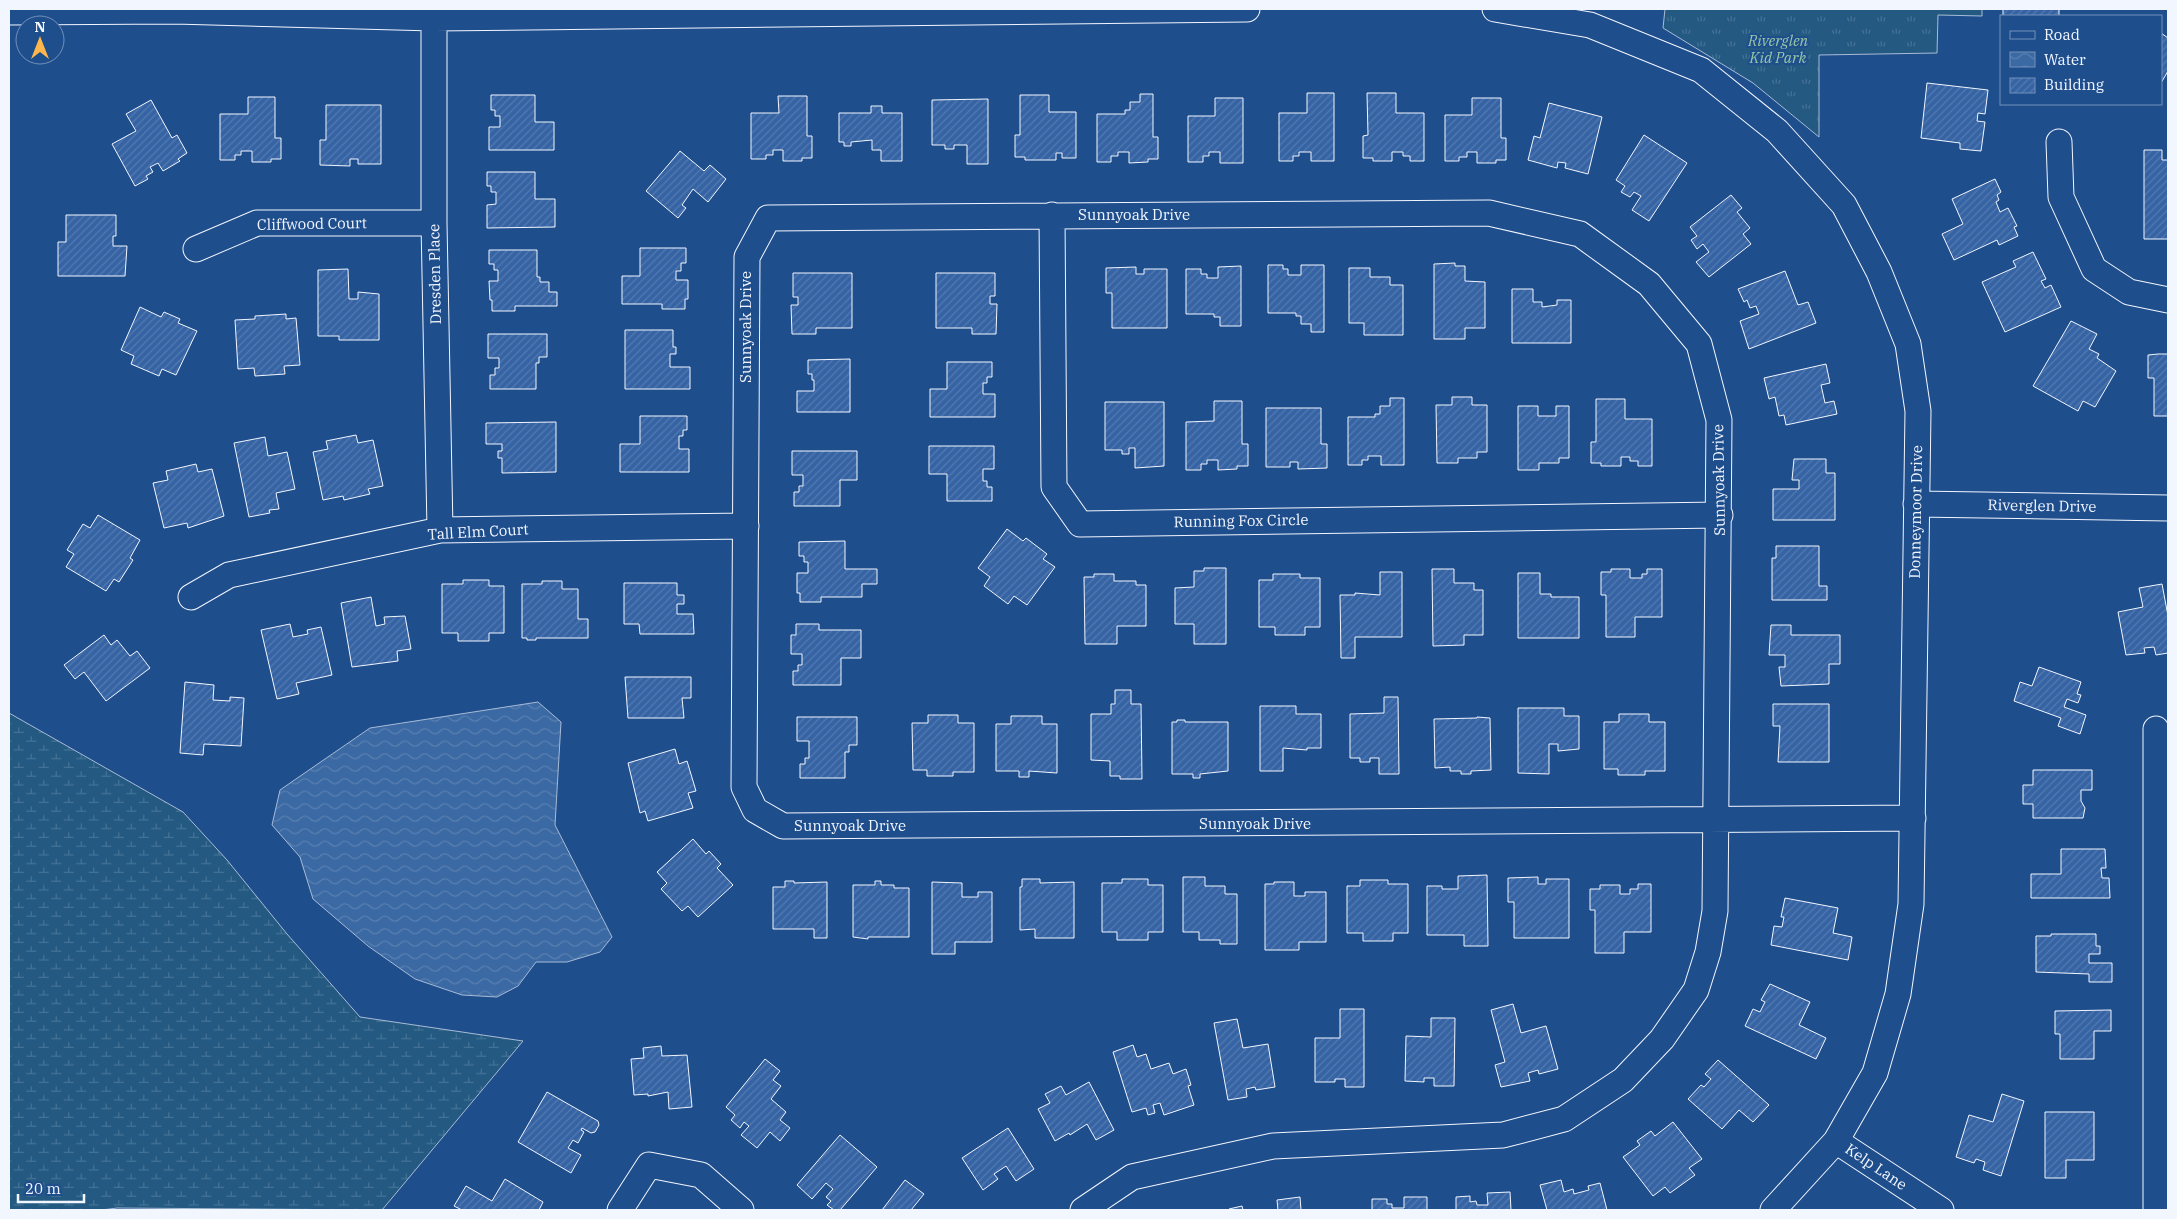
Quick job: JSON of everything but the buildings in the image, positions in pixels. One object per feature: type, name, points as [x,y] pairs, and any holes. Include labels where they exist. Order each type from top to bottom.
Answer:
[{"type":"street","points":[[9,12],[175,11],[434,18],[1248,9]]},
{"type":"street","name":"Donneymoor Drive","points":[[1495,9],[1590,25],[1701,70],[1778,131],[1844,204],[1880,272],[1908,344],[1918,411],[1913,818],[1911,904],[1898,994],[1875,1073],[1836,1141],[1773,1210]]},
{"type":"street","name":"Dresden Place","points":[[434,18],[434,223],[440,530]]},
{"type":"street","points":[[2059,142],[2061,198],[2094,269],[2129,292],[2168,300]]},
{"type":"street","name":"Sunnyoak Drive","points":[[1083,1210],[1132,1177],[1273,1146],[1503,1135],[1564,1119],[1623,1080],[1662,1040],[1696,990],[1708,952],[1715,911],[1717,821],[1720,515],[1719,420],[1699,344],[1649,284],[1580,234],[1489,213],[768,218],[746,258],[744,787],[755,810],[783,826],[1717,821],[1913,818]]},
{"type":"street","name":"Running Fox Circle","points":[[1052,215],[1054,487],[1080,524],[1720,515]]},
{"type":"street","name":"Cliffwood Court","points":[[196,249],[256,223],[434,223]]},
{"type":"street","name":"Riverglen Drive","points":[[1916,504],[2168,508]]},
{"type":"street","name":"Tall Elm Court","points":[[191,597],[229,575],[440,530],[746,526]]},
{"type":"street","points":[[2156,729],[2156,1210]]},
{"type":"street","name":"Kelp Lane","points":[[1836,1141],[1941,1210]]},
{"type":"street","points":[[620,1210],[650,1165],[701,1175],[741,1210]]},
{"type":"green space","name":"Riverglen Kid Park","points":[[1665,9],[1982,9],[1982,16],[1938,15],[1937,53],[1819,55],[1819,137],[1753,83],[1663,28]]},
{"type":"green space","points":[[9,713],[183,812],[227,860],[287,934],[360,1017],[523,1041],[382,1210],[117,1208],[102,1210],[9,1210]]},
{"type":"water","points":[[538,702],[561,722],[555,825],[612,937],[600,952],[567,962],[536,962],[518,986],[497,997],[462,995],[415,979],[368,946],[313,899],[300,857],[272,825],[280,790],[370,728]]}]
